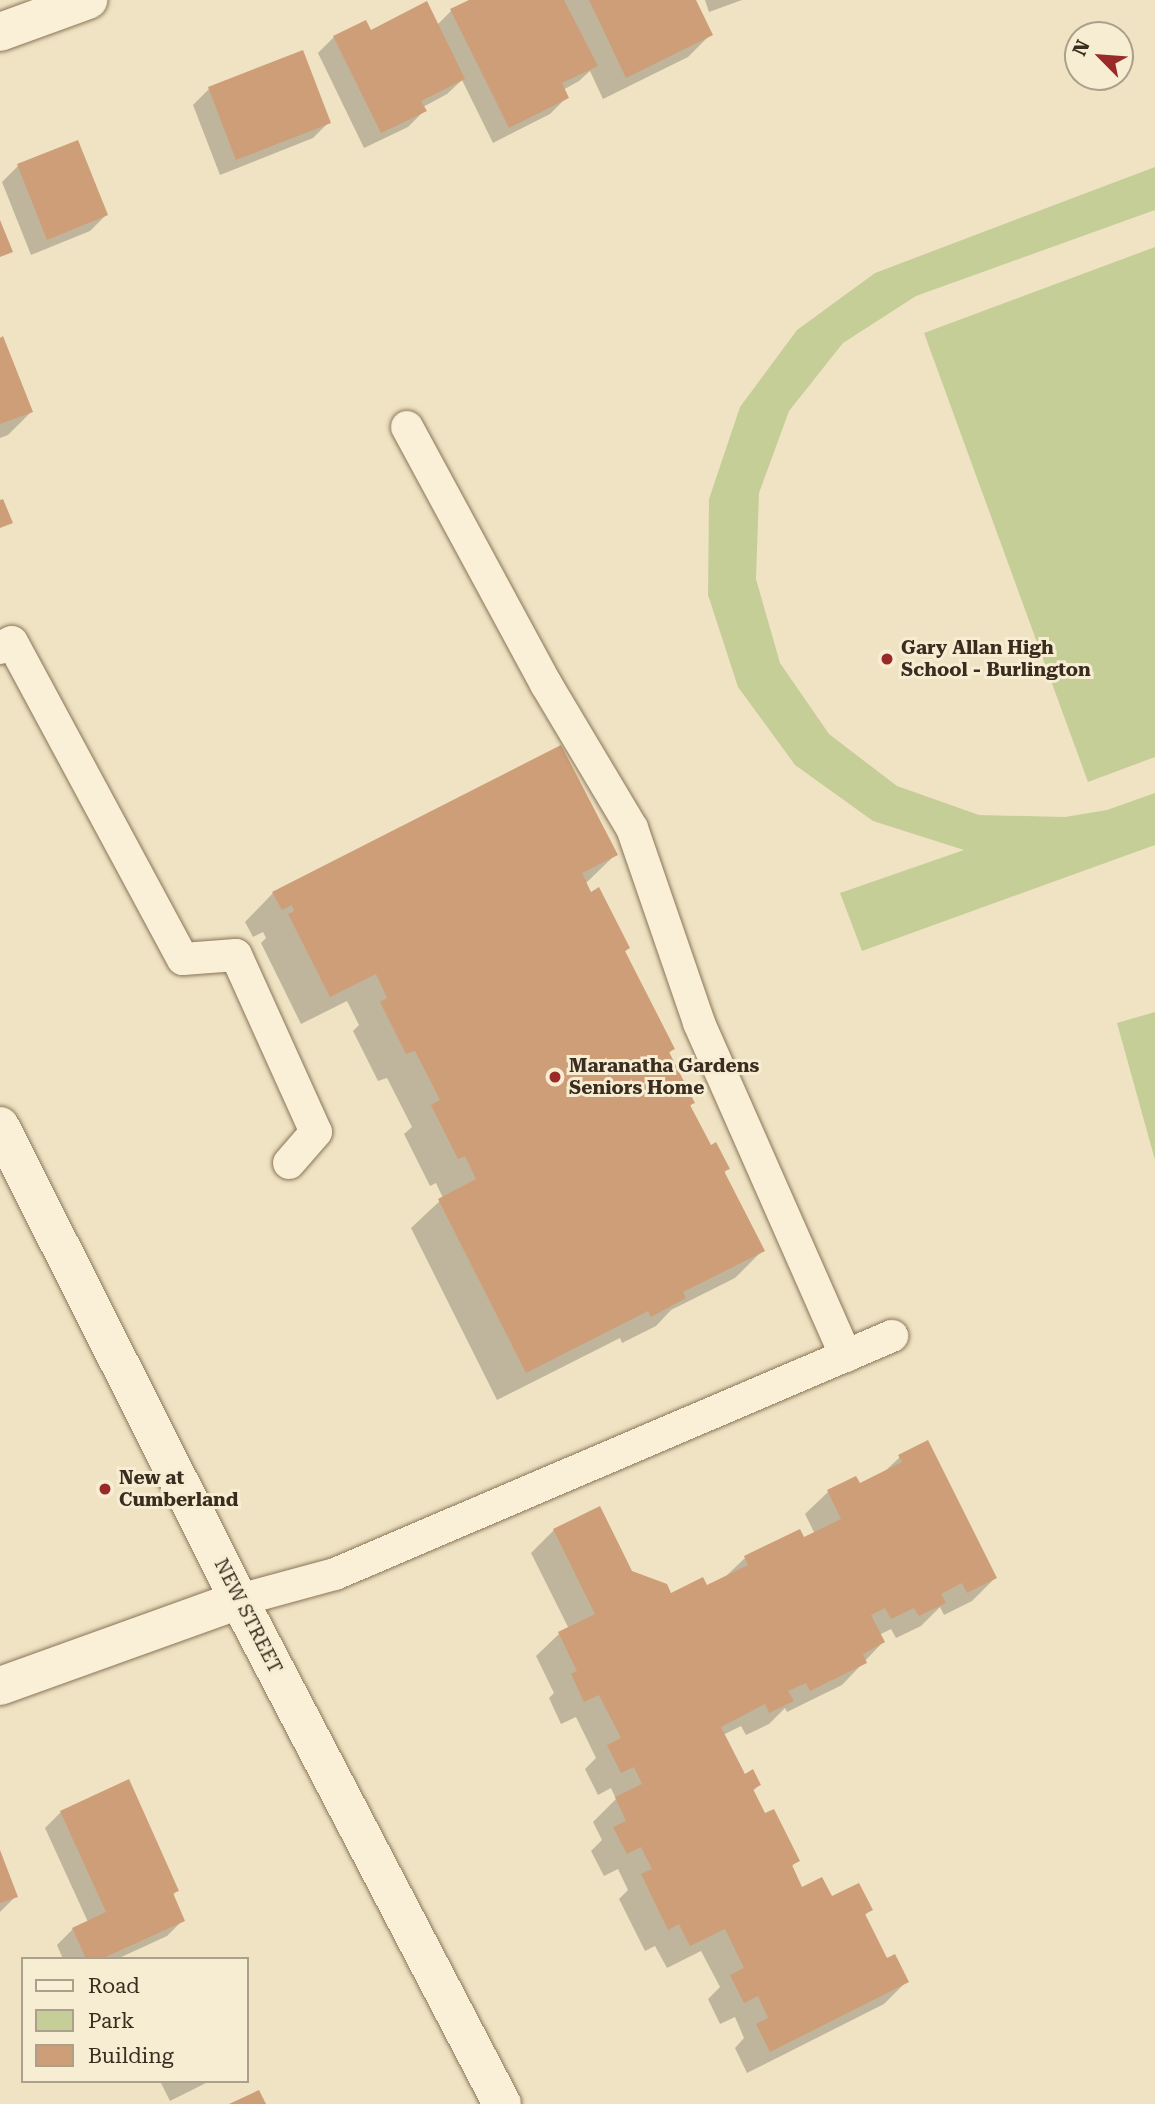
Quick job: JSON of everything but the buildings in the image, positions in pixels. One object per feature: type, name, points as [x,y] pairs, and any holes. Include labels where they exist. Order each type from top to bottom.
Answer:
[{"type":"main road","points":[[0,32],[88,0]]},
{"type":"main road","name":"NEW STREET","points":[[0,1126],[239,1600],[502,2104]]},
{"type":"main road","points":[[0,1686],[239,1600]]},
{"type":"lane","points":[[407,427],[546,684],[632,828],[699,1023],[846,1356]]},
{"type":"lane","points":[[0,648],[12,642],[183,959],[236,955],[316,1132],[289,1163]]},
{"type":"lane","points":[[239,1600],[335,1574],[892,1336]]},
{"type":"green space","points":[[1155,167],[1155,210],[916,296],[843,343],[789,411],[759,493],[756,579],[780,663],[829,734],[897,786],[979,815],[1065,817],[1107,810],[1155,793],[1155,845],[862,951],[840,893],[964,850],[873,821],[795,765],[738,687],[708,595],[709,499],[740,407],[797,330],[875,273]]},
{"type":"green space","points":[[1155,247],[1155,757],[1088,782],[924,333]]},
{"type":"green space","points":[[1155,1012],[1155,1160],[1117,1023]]},
{"type":"place","name":"Gary Allan High School - Burlington","points":[[887,659]]},
{"type":"place","name":"Maranatha Gardens Seniors Home","points":[[555,1077]]},
{"type":"place","name":"New at Cumberland","points":[[105,1489]]}]
